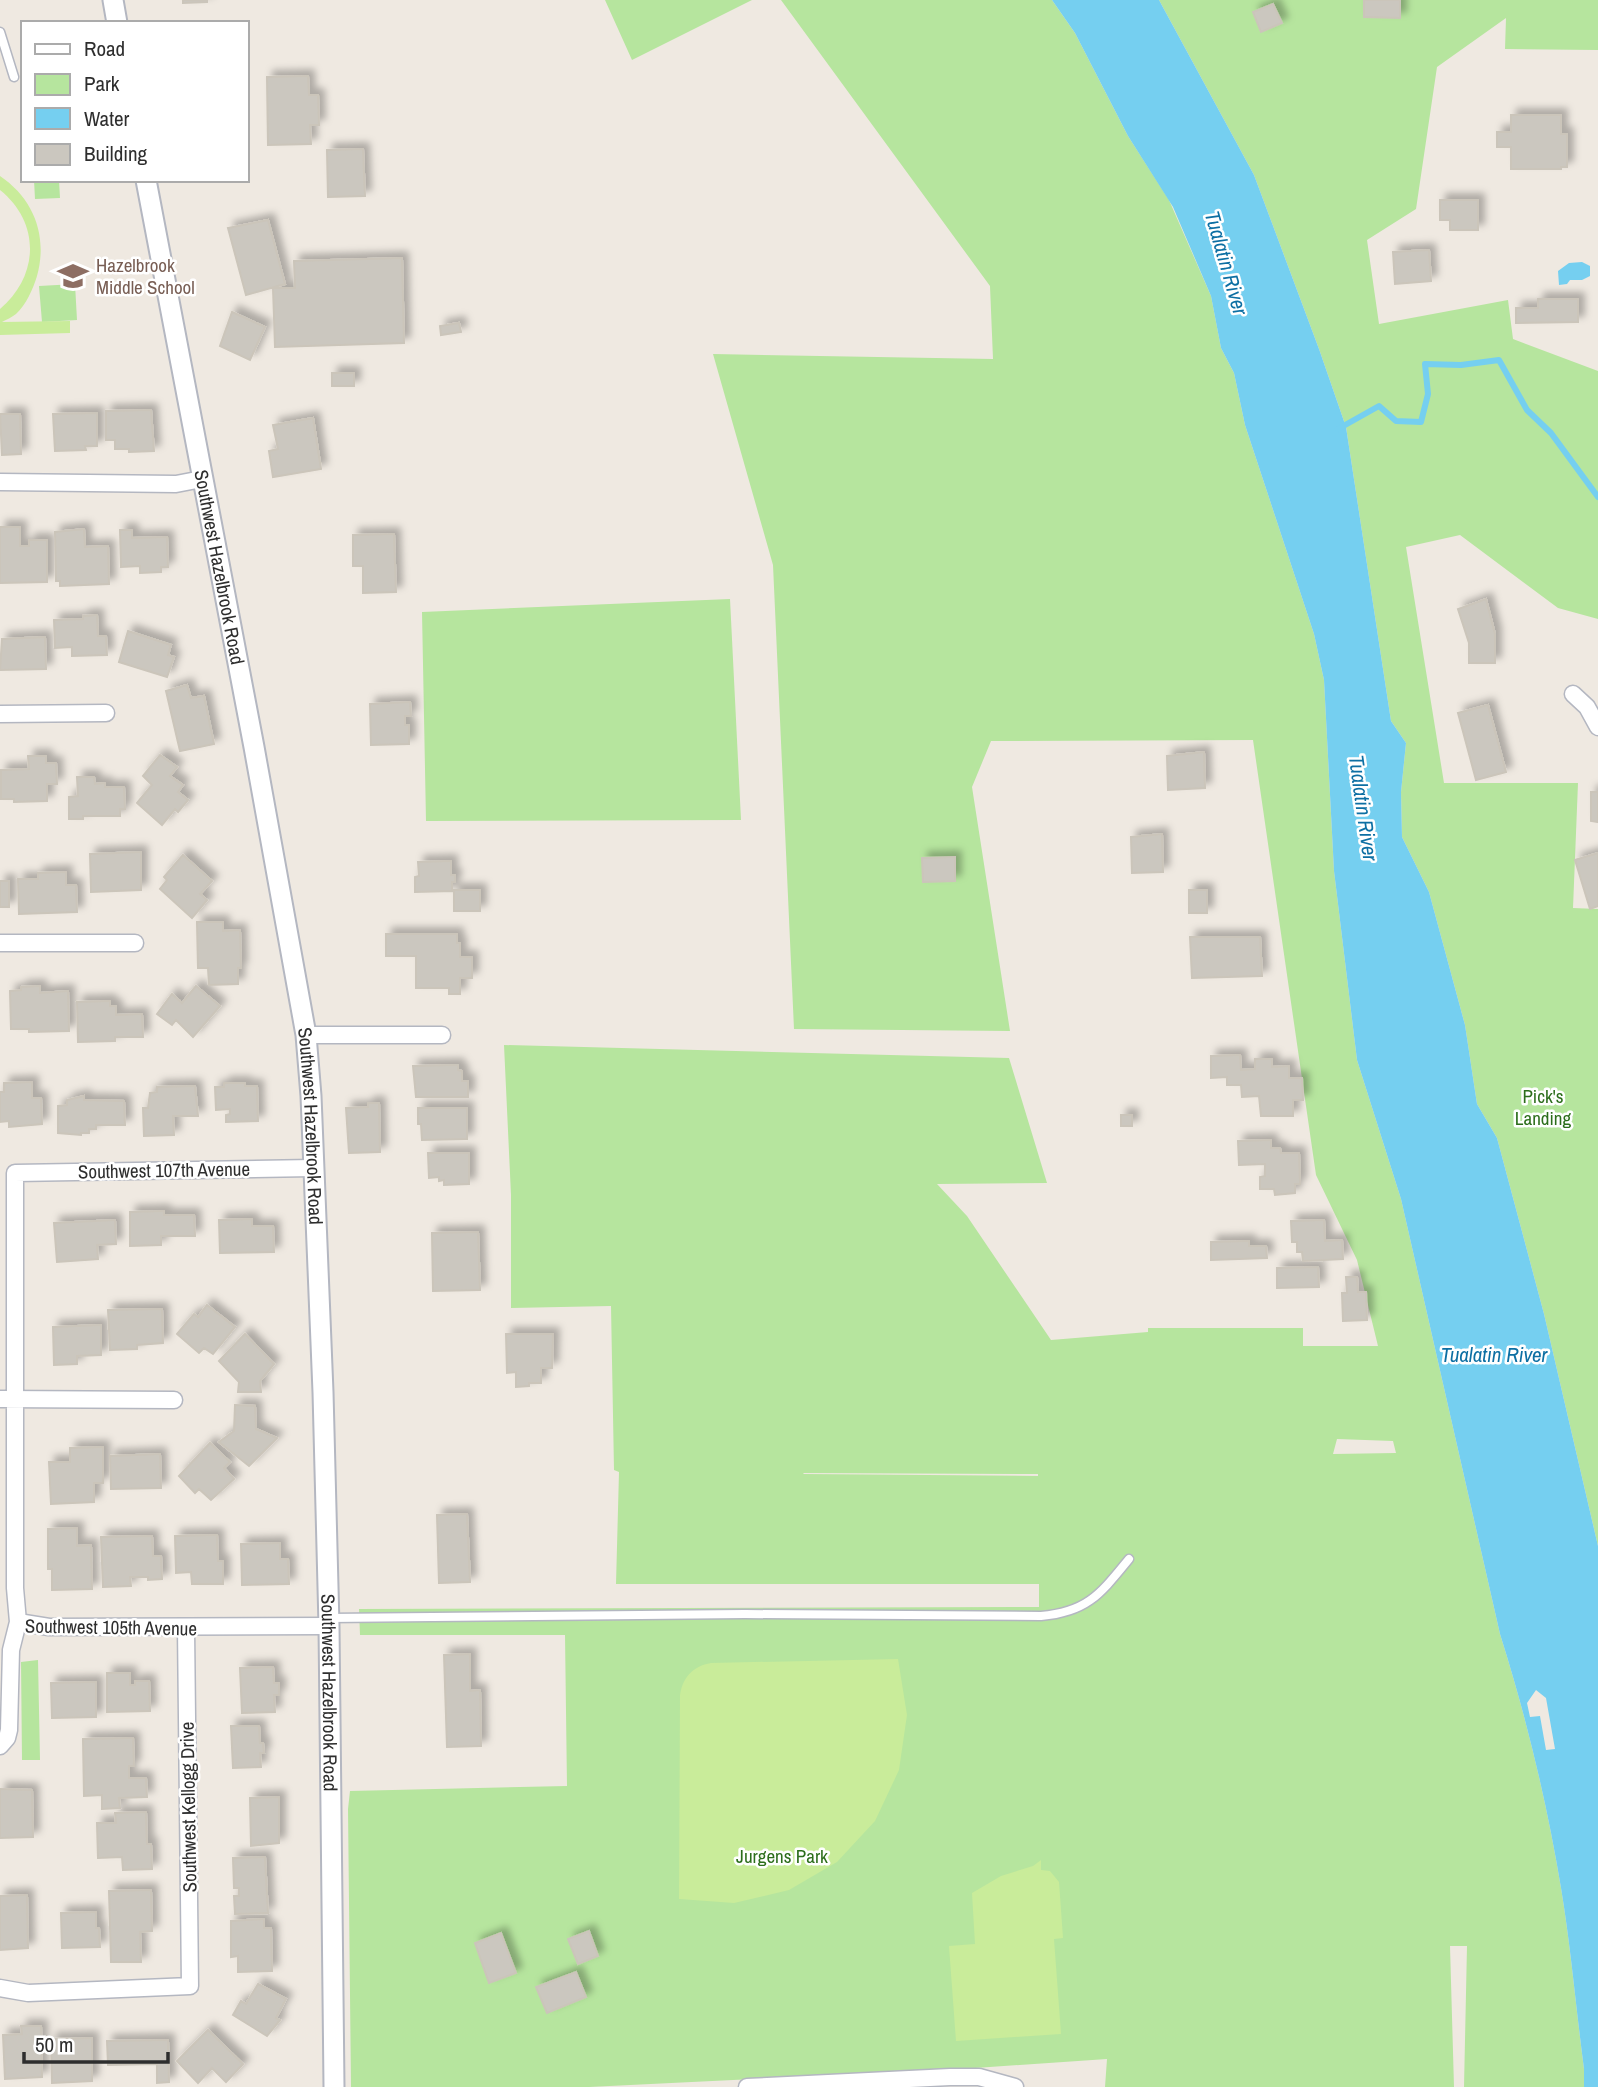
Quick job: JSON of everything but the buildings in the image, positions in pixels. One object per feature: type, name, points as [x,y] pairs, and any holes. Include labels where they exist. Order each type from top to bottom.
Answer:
[{"type":"street","points":[[113,0],[117,21]]},
{"type":"street","name":"Southwest Hazelbrook Road","points":[[146,182],[306,1035],[323,1392],[329,1622],[334,2087]]},
{"type":"street","points":[[0,482],[176,484],[202,479]]},
{"type":"street","points":[[1573,694],[1587,707],[1598,726]]},
{"type":"street","points":[[0,714],[106,713]]},
{"type":"street","points":[[0,943],[135,943]]},
{"type":"street","points":[[306,1035],[442,1035]]},
{"type":"street","name":"Southwest 107th Avenue","points":[[7,1399],[15,1173],[313,1168]]},
{"type":"street","points":[[18,1622],[7,1399],[174,1401]]},
{"type":"street","name":"Southwest 105th Avenue","points":[[0,1746],[7,1738],[9,1730],[11,1650],[18,1622],[49,1627],[186,1628],[329,1622]]},
{"type":"street","name":"Southwest Kellogg Drive","points":[[0,1988],[28,1993],[190,1986],[186,1628]]},
{"type":"street","points":[[747,2087],[979,2077],[1015,2087]]},
{"type":"lane","points":[[0,32],[14,77]]},
{"type":"lane","points":[[329,1622],[745,1614],[1041,1616],[1064,1614],[1091,1602],[1129,1559]]},
{"type":"green space","points":[[605,0],[752,0],[632,60]]},
{"type":"green space","name":"Jurgens Park","points":[[781,0],[1052,0],[1075,33],[1128,136],[1169,200],[1211,296],[1221,348],[1234,373],[1245,425],[1314,634],[1324,680],[1334,871],[1357,1060],[1401,1199],[1500,1634],[1542,1792],[1565,1911],[1584,2087],[1464,2087],[1467,1946],[1450,1946],[1454,2087],[1105,2087],[1107,2059],[961,2069],[589,2087],[351,2087],[350,1791],[567,1786],[565,1635],[360,1635],[359,1609],[1039,1607],[1039,1584],[616,1584],[619,1472],[614,1470],[611,1306],[511,1308],[511,1195],[504,1045],[1009,1058],[1047,1183],[937,1184],[967,1216],[1051,1340],[1148,1332],[1148,1328],[1303,1328],[1303,1346],[1378,1346],[1357,1260],[1316,1175],[1253,740],[991,741],[972,787],[1010,1031],[794,1029],[773,565],[713,354],[993,359],[990,286]],"holes":[[[1337,1439],[1393,1441],[1396,1453],[1333,1454]],[[804,1474],[1038,1474],[1038,1476]]]},
{"type":"green space","name":"Pick's Landing","points":[[1159,0],[1598,0],[1598,50],[1505,49],[1506,18],[1437,67],[1416,209],[1367,240],[1379,324],[1508,300],[1513,339],[1598,371],[1598,619],[1558,608],[1460,535],[1406,547],[1444,783],[1578,783],[1573,908],[1598,909],[1598,1546],[1544,1314],[1497,1138],[1477,1104],[1465,1025],[1429,892],[1402,837],[1401,792],[1406,743],[1391,721],[1346,427],[1254,175]]},
{"type":"green space","points":[[0,176],[12,185],[30,207],[41,247],[37,276],[29,296],[16,314],[2,322],[70,321],[70,333],[0,335],[0,309],[13,296],[22,281],[30,250],[23,218],[0,190]]},
{"type":"green space","points":[[34,182],[59,182],[60,198],[35,199]]},
{"type":"green space","points":[[75,284],[77,320],[42,322],[39,286]]},
{"type":"green space","points":[[730,599],[741,820],[426,821],[422,612]]},
{"type":"green space","name":"Jurgens Park","points":[[898,1659],[907,1715],[899,1770],[875,1821],[837,1862],[789,1890],[734,1903],[679,1899],[680,1695],[690,1673],[711,1663]]},
{"type":"green space","points":[[38,1660],[40,1760],[22,1760],[21,1662]]},
{"type":"green space","points":[[1041,1860],[1041,1870],[1050,1871],[1059,1882],[1063,1938],[1054,1939],[1061,2034],[956,2041],[949,1946],[975,1944],[972,1893],[1001,1876],[1033,1866]]},
{"type":"water","name":"Tualatin River","points":[[1052,0],[1159,0],[1254,175],[1346,427],[1391,721],[1406,743],[1401,792],[1402,837],[1429,892],[1465,1025],[1477,1104],[1497,1138],[1544,1314],[1598,1546],[1598,2087],[1584,2087],[1565,1911],[1542,1792],[1500,1634],[1401,1199],[1357,1060],[1334,871],[1324,680],[1314,634],[1245,425],[1234,373],[1221,348],[1211,296],[1173,207],[1128,136],[1075,33]]},
{"type":"water","points":[[1582,262],[1590,266],[1590,276],[1559,285],[1558,271],[1569,263]]},
{"type":"pier","points":[[1536,1690],[1546,1698],[1555,1749],[1546,1750],[1540,1716],[1530,1717],[1527,1703]]},
{"type":"waterway","points":[[1338,429],[1379,406],[1396,421],[1421,422],[1428,394],[1425,364],[1461,365],[1499,360],[1527,410],[1551,433],[1598,497]]},
{"type":"place","name":"Hazelbrook Middle School","points":[[73,276]]}]
